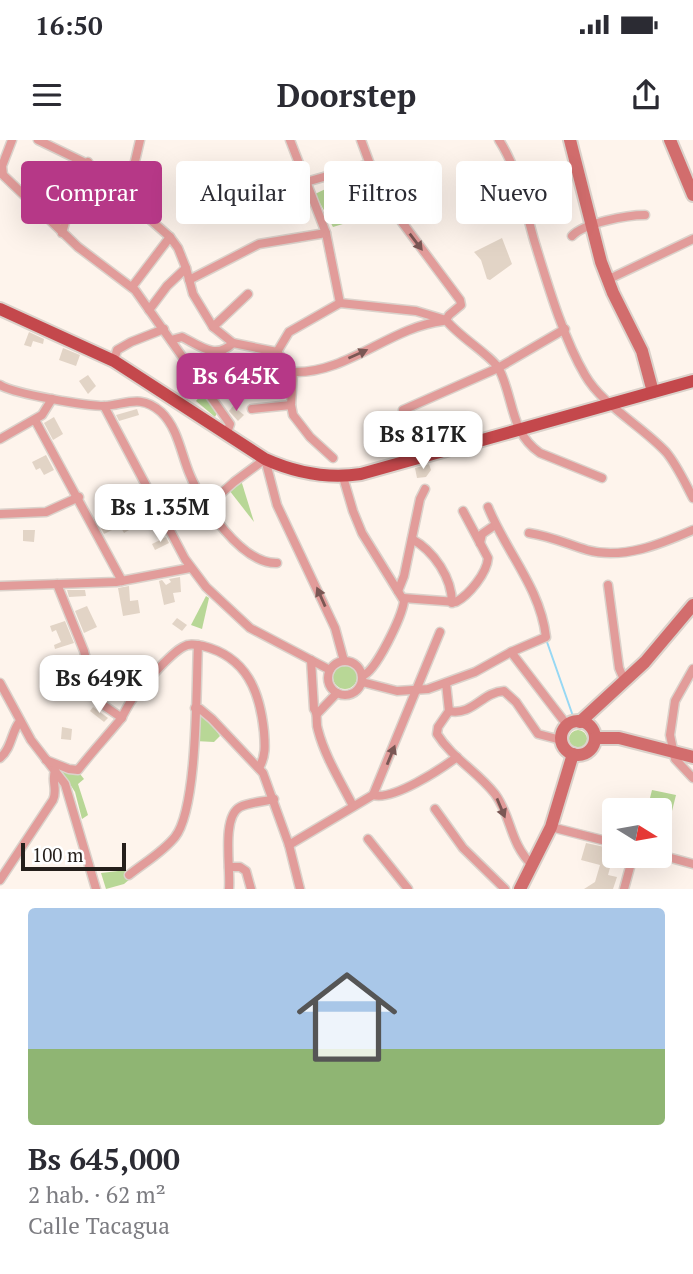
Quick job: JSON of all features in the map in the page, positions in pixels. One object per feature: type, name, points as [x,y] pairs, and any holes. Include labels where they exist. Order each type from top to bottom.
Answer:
[{"type":"main road","points":[[0,309],[114,361],[265,459],[290,470],[316,475],[344,477],[361,474],[693,381]]},
{"type":"street","points":[[12,140],[2,163],[1,175],[62,233],[132,287],[230,424],[227,433]]},
{"type":"street","points":[[38,140],[86,161]]},
{"type":"street","points":[[135,161],[140,140]]},
{"type":"street","points":[[290,140],[298,161]]},
{"type":"street","points":[[361,140],[368,161]]},
{"type":"street","points":[[499,140],[521,185],[534,240],[565,330],[584,375],[593,388],[665,451],[693,498]]},
{"type":"street","points":[[570,140],[607,280],[642,351],[653,392]]},
{"type":"street","points":[[670,140],[693,195]]},
{"type":"street","points":[[310,192],[326,233],[340,303]]},
{"type":"street","points":[[572,236],[580,229],[627,215],[645,215]]},
{"type":"street","points":[[62,233],[65,224]]},
{"type":"street","points":[[155,224],[170,237],[186,268],[193,294],[213,327],[233,343],[277,352],[293,372],[293,415],[303,430],[333,458]]},
{"type":"street","points":[[293,372],[332,365],[421,326],[446,320],[461,305],[403,224]]},
{"type":"street","points":[[189,280],[259,244],[326,233]]},
{"type":"street","points":[[132,287],[170,237]]},
{"type":"street","points":[[607,280],[693,239]]},
{"type":"street","points":[[149,310],[167,286],[186,268]]},
{"type":"street","points":[[213,327],[248,294]]},
{"type":"street","points":[[277,352],[289,332],[340,303],[416,311],[446,320],[498,368],[518,430],[540,453],[602,478]]},
{"type":"street","points":[[114,361],[117,350],[164,329]]},
{"type":"street","points":[[403,410],[498,368],[565,330]]},
{"type":"street","points":[[171,340],[182,337],[216,352],[233,343]]},
{"type":"street","points":[[0,385],[13,391],[104,406],[135,401],[152,406],[173,429],[191,477],[207,506],[245,552],[262,561],[276,563]]},
{"type":"street","points":[[0,439],[35,420],[47,409],[52,398]]},
{"type":"street","points":[[252,409],[291,405]]},
{"type":"street","points":[[104,406],[191,568],[206,587],[250,628],[330,670]]},
{"type":"street","points":[[35,420],[79,497],[122,581]]},
{"type":"street","points":[[207,506],[265,459],[282,518],[296,540],[335,628],[344,661]]},
{"type":"street","points":[[344,477],[362,533],[400,595],[452,603],[463,598],[488,564],[488,558],[463,512]]},
{"type":"street","points":[[362,679],[358,667],[344,661],[330,670],[330,685],[337,693],[352,694],[371,671],[401,615],[400,595],[420,499],[425,489]]},
{"type":"street","points":[[0,514],[47,512],[79,497]]},
{"type":"street","points":[[362,679],[397,691],[415,691],[475,672],[510,652],[546,637],[537,598],[488,507]]},
{"type":"street","points":[[480,543],[482,534],[495,524]]},
{"type":"street","points":[[529,533],[605,552],[651,548],[693,530]]},
{"type":"street","points":[[412,539],[420,544],[445,573],[452,603]]},
{"type":"street","points":[[0,586],[122,581],[191,568]]},
{"type":"street","points":[[57,584],[84,651],[94,692],[103,705],[122,718]]},
{"type":"street","points":[[608,585],[619,668],[625,682]]},
{"type":"street","points":[[561,740],[625,682],[693,606]]},
{"type":"street","points":[[373,795],[439,632]]},
{"type":"street","points":[[129,875],[169,843],[181,827],[188,801],[198,645]]},
{"type":"street","points":[[46,760],[78,769],[122,718],[131,700],[174,653],[184,646],[198,645],[216,649],[225,655],[254,685],[260,703],[265,743],[264,759],[259,768]]},
{"type":"street","points":[[510,652],[580,722],[593,730],[595,738],[588,752],[578,755],[565,749],[561,740]]},
{"type":"street","points":[[310,660],[316,724],[322,743],[353,806]]},
{"type":"street","points":[[693,669],[675,701],[670,735],[673,753],[693,778]]},
{"type":"street","points":[[0,683],[20,721],[69,794],[96,889]]},
{"type":"street","points":[[446,683],[449,711],[438,727],[437,734],[495,794],[515,843],[523,857],[533,866]]},
{"type":"street","points":[[449,711],[462,712],[488,696],[504,691],[516,702],[538,734],[561,740]]},
{"type":"street","points":[[317,713],[337,693]]},
{"type":"street","points":[[195,708],[212,719],[259,768],[274,799],[300,889]]},
{"type":"street","points":[[0,758],[20,721]]},
{"type":"street","points":[[595,738],[619,738],[693,757]]},
{"type":"street","points":[[520,889],[551,827],[573,754]]},
{"type":"street","points":[[289,845],[373,795],[385,796],[399,790],[442,769],[457,757]]},
{"type":"street","points":[[0,880],[53,800],[56,791],[53,775],[55,771]]},
{"type":"street","points":[[229,889],[228,840],[235,812],[243,806],[274,799]]},
{"type":"street","points":[[435,809],[463,848],[505,889]]},
{"type":"street","points":[[551,827],[602,840]]},
{"type":"street","points":[[368,839],[408,889]]},
{"type":"street","points":[[672,858],[693,864]]},
{"type":"street","points":[[229,867],[240,867],[246,871],[251,889]]},
{"type":"street","points":[[624,889],[630,868]]},
{"type":"green space","points":[[324,190],[324,210],[315,194]]},
{"type":"green space","points":[[205,390],[218,411],[215,417],[196,401]]},
{"type":"green space","points":[[241,480],[254,522],[229,490]]},
{"type":"green space","points":[[206,596],[209,598],[202,629],[191,625]]},
{"type":"green space","points":[[345,665],[356,672],[357,677],[350,688],[345,689],[334,682],[333,677],[340,666]]},
{"type":"green space","points":[[198,715],[207,718],[220,736],[214,742],[195,741]]},
{"type":"green space","points":[[574,730],[582,730],[587,739],[585,746],[574,748],[569,743],[569,735]]},
{"type":"green space","points":[[59,767],[76,775],[80,774],[84,779],[78,784],[88,815],[82,819],[75,792]]},
{"type":"green space","points":[[652,790],[676,795],[672,811],[672,798],[650,798]]},
{"type":"green space","points":[[127,870],[130,879],[124,884],[106,889],[101,873]]},
{"type":"building","points":[[502,238],[512,264],[490,280],[487,279],[481,260],[474,252]]},
{"type":"building","points":[[29,332],[44,339],[43,344],[33,341],[31,347],[24,345]]},
{"type":"building","points":[[63,348],[80,355],[76,366],[59,360]]},
{"type":"building","points":[[88,375],[96,386],[88,394],[79,381]]},
{"type":"building","points":[[233,406],[244,415],[238,421],[229,411]]},
{"type":"building","points":[[137,409],[139,415],[119,421],[116,415]]},
{"type":"building","points":[[54,417],[63,434],[53,440],[44,423]]},
{"type":"building","points":[[46,455],[54,470],[44,475],[40,468],[36,470],[32,462]]},
{"type":"building","points":[[429,464],[431,470],[426,477],[417,478],[415,468]]},
{"type":"building","points":[[114,501],[129,530],[124,533],[120,526],[104,534],[100,526],[110,521],[103,507]]},
{"type":"building","points":[[149,506],[155,516],[144,523],[138,513]]},
{"type":"building","points":[[23,530],[35,530],[34,542],[23,541]]},
{"type":"building","points":[[166,537],[169,543],[155,550],[152,544]]},
{"type":"building","points":[[180,577],[181,592],[173,593],[175,602],[164,605],[159,581],[162,580],[166,585],[171,582],[169,579]]},
{"type":"building","points":[[129,586],[130,601],[138,600],[140,613],[123,616],[118,588]]},
{"type":"building","points":[[67,590],[85,590],[86,596],[69,597]]},
{"type":"building","points":[[87,606],[97,627],[84,633],[75,611]]},
{"type":"building","points":[[177,618],[187,625],[182,631],[172,624]]},
{"type":"building","points":[[65,621],[74,643],[55,649],[54,645],[61,642],[56,630],[52,632],[50,626]]},
{"type":"building","points":[[93,707],[108,718],[104,722],[90,711]]},
{"type":"building","points":[[62,727],[72,729],[71,740],[61,739]]},
{"type":"building","points":[[586,843],[602,846],[602,868],[610,868],[608,875],[617,877],[613,889],[584,889],[595,882],[600,865],[581,860]]},
{"type":"waterway","points":[[547,642],[574,719]]}]
